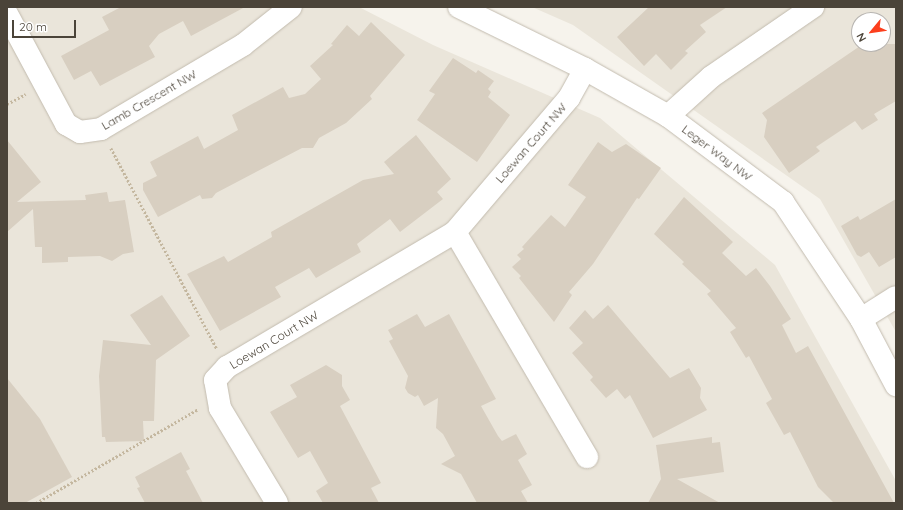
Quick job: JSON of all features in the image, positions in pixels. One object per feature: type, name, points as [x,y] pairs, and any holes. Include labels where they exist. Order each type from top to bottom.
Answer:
[{"type":"street","name":"Lamb Crescent NW","points":[[7,14],[66,124],[80,132],[101,129],[243,45],[290,7]]},
{"type":"street","name":"Leger Way NW","points":[[459,7],[585,69],[668,116],[783,202],[861,318],[896,385]]},
{"type":"street","points":[[668,116],[711,77],[813,7]]},
{"type":"street","name":"Loewan Court NW","points":[[277,503],[220,408],[215,380],[227,367],[455,232],[569,98],[585,69]]},
{"type":"street","points":[[455,232],[587,457]]},
{"type":"street","points":[[861,318],[896,298]]},
{"type":"path","points":[[101,129],[227,367]]},
{"type":"path","points":[[36,503],[218,398]]},
{"type":"shaded area","points":[[7,7],[359,7],[433,45],[600,118],[775,265],[896,481],[896,503],[7,503]]},
{"type":"shaded area","points":[[532,7],[896,7],[896,332],[820,199],[573,25]]},
{"type":"building","points":[[121,7],[245,7],[191,36],[183,21],[159,34],[149,46],[155,57],[100,86],[91,71],[74,80],[61,56],[109,30],[102,17]]},
{"type":"building","points":[[649,7],[727,7],[700,25],[706,32],[685,51],[688,53],[671,70],[656,54],[644,66],[617,37]]},
{"type":"building","points":[[371,22],[405,55],[370,96],[372,99],[346,123],[319,138],[313,148],[302,148],[216,193],[212,198],[202,199],[200,195],[158,217],[143,190],[143,183],[157,176],[150,162],[198,136],[204,149],[238,130],[232,115],[283,87],[289,98],[305,94],[321,79],[310,66],[333,45],[331,44],[347,25],[359,36]]},
{"type":"building","points":[[891,44],[896,44],[896,101],[874,114],[878,120],[862,130],[855,121],[816,147],[820,151],[789,173],[764,137],[767,120],[762,113],[851,52],[891,52]]},
{"type":"building","points":[[453,58],[476,73],[478,70],[494,81],[488,89],[491,92],[488,97],[510,115],[477,162],[417,120],[435,94],[429,91]]},
{"type":"building","points":[[416,135],[451,179],[437,192],[443,199],[400,232],[390,219],[357,244],[361,252],[316,278],[309,268],[275,287],[281,297],[220,331],[187,274],[224,256],[228,262],[272,237],[271,232],[363,180],[394,174],[384,162]]},
{"type":"building","points":[[7,140],[41,182],[17,202],[86,200],[85,195],[107,192],[109,202],[125,200],[134,252],[123,254],[112,261],[100,256],[68,257],[68,262],[42,263],[42,247],[35,247],[33,209],[7,232]]},
{"type":"building","points":[[598,142],[612,152],[626,144],[661,168],[639,199],[637,198],[593,264],[569,292],[572,295],[554,322],[519,278],[521,276],[512,267],[521,259],[517,255],[524,249],[522,247],[551,215],[565,227],[586,197],[568,185]]},
{"type":"building","points":[[684,197],[733,242],[722,253],[746,276],[756,268],[770,286],[791,319],[782,325],[796,353],[808,346],[894,503],[834,503],[818,487],[790,432],[784,435],[766,403],[772,399],[749,356],[746,358],[730,332],[736,328],[707,294],[711,291],[682,264],[684,262],[654,234]]},
{"type":"building","points":[[896,199],[896,257],[879,267],[869,252],[861,257],[857,255],[841,226],[858,216],[860,220]]},
{"type":"building","points":[[162,295],[190,336],[156,360],[154,421],[143,421],[144,441],[106,442],[105,437],[102,437],[99,376],[103,340],[151,345],[130,315]]},
{"type":"building","points":[[608,305],[670,378],[689,368],[701,388],[700,398],[707,410],[653,438],[630,395],[625,399],[617,389],[606,398],[590,380],[593,377],[572,353],[583,343],[569,328],[585,310],[593,319]]},
{"type":"building","points":[[417,314],[425,327],[449,314],[496,399],[481,406],[502,441],[516,434],[527,454],[518,460],[532,485],[521,491],[528,503],[477,503],[461,474],[441,464],[455,456],[443,434],[436,428],[438,398],[424,406],[418,395],[415,397],[408,393],[405,388],[408,376],[389,341],[393,339],[388,330]]},
{"type":"building","points":[[326,365],[342,375],[342,386],[350,400],[340,406],[381,483],[371,488],[379,503],[323,503],[316,491],[328,483],[310,451],[298,458],[270,412],[297,397],[290,385]]},
{"type":"building","points":[[7,378],[40,419],[72,477],[25,503],[7,503]]},
{"type":"building","points":[[712,437],[712,443],[720,442],[724,472],[677,479],[720,503],[648,503],[661,479],[656,445]]},
{"type":"building","points":[[181,452],[190,469],[186,471],[203,503],[145,503],[137,488],[140,487],[135,477]]}]
